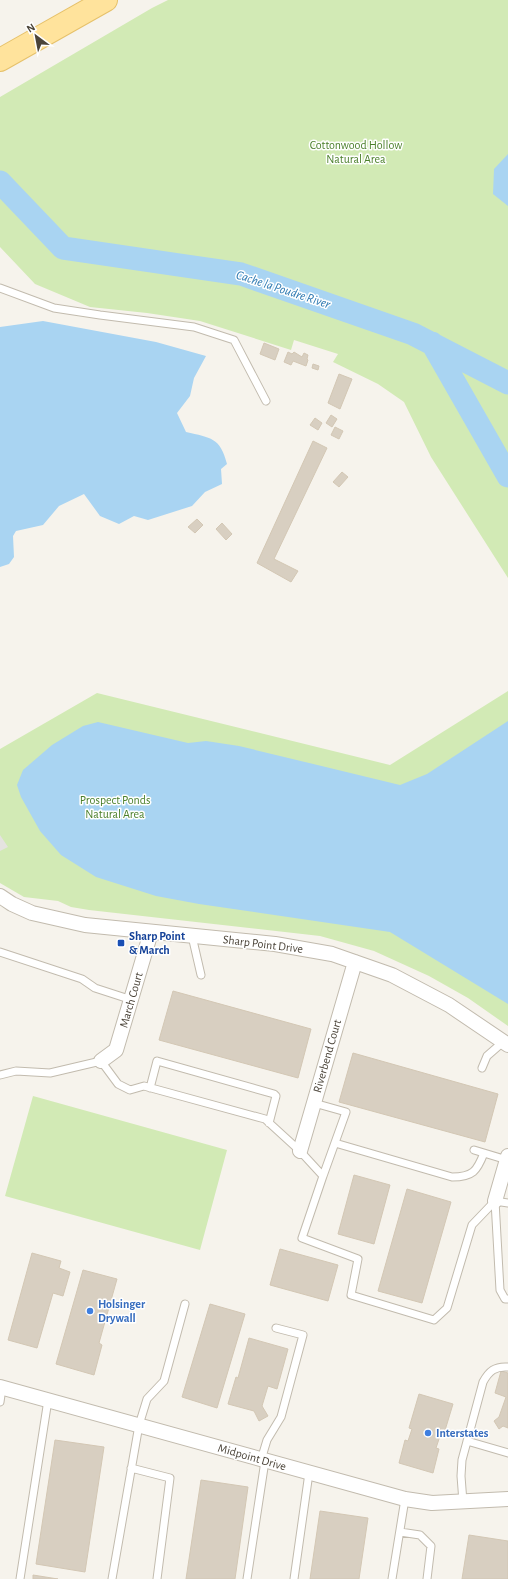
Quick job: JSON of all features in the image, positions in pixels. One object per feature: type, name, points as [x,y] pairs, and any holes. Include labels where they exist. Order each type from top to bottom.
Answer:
[{"type":"main road","points":[[0,60],[106,0]]},
{"type":"street","name":"Sharp Point Drive","points":[[0,896],[12,904],[32,913],[85,925],[276,944],[332,954],[392,975],[443,1002],[505,1043]]},
{"type":"street","name":"March Court","points":[[101,1062],[116,1050],[151,932]]},
{"type":"street","name":"Riverbend Court","points":[[300,1151],[354,962]]},
{"type":"street","points":[[501,1202],[507,1158]]},
{"type":"street","name":"Midpoint Drive","points":[[1,1388],[405,1499],[432,1503],[508,1498]]},
{"type":"lane","points":[[0,288],[54,308],[194,327],[234,340],[266,401]]},
{"type":"lane","points":[[192,936],[201,975]]},
{"type":"lane","points":[[0,952],[82,979],[96,988],[132,1000]]},
{"type":"lane","points":[[482,1068],[487,1056],[505,1043]]},
{"type":"lane","points":[[0,1075],[16,1071],[50,1073],[101,1062],[118,1084],[130,1090],[144,1086],[265,1119],[300,1151],[323,1176]]},
{"type":"lane","points":[[150,1088],[157,1062],[274,1094],[276,1096],[269,1123]]},
{"type":"lane","points":[[314,1103],[346,1112],[302,1238],[358,1259],[351,1295],[434,1320],[447,1308],[472,1225],[501,1202]]},
{"type":"lane","points":[[335,1143],[452,1177],[463,1177],[472,1173],[479,1166],[484,1153]]},
{"type":"lane","points":[[474,1150],[507,1158]]},
{"type":"lane","points":[[501,1202],[500,1290],[505,1299],[508,1299]]},
{"type":"lane","points":[[112,1579],[139,1425],[147,1399],[164,1381],[185,1304]]},
{"type":"lane","points":[[247,1579],[267,1440],[281,1417],[303,1335],[276,1328]]},
{"type":"lane","points":[[463,1502],[460,1476],[462,1460],[483,1382],[487,1374],[495,1368],[508,1367]]},
{"type":"lane","points":[[0,1402],[1,1388]]},
{"type":"lane","points":[[20,1579],[48,1400]]},
{"type":"lane","points":[[467,1441],[508,1453]]},
{"type":"lane","points":[[131,1468],[170,1478],[157,1579]]},
{"type":"lane","points":[[294,1579],[309,1473]]},
{"type":"lane","points":[[392,1579],[405,1499]]},
{"type":"lane","points":[[400,1532],[420,1535],[431,1546],[427,1579]]},
{"type":"green space","name":"Cottonwood Hollow Natural Area","points":[[168,0],[508,0],[508,578],[431,457],[404,402],[378,384],[333,362],[338,354],[294,340],[291,350],[200,321],[147,313],[90,307],[35,284],[0,247],[0,97]]},
{"type":"green space","name":"Prospect Ponds Natural Area","points":[[508,691],[508,1026],[468,998],[429,976],[374,951],[320,936],[71,907],[58,901],[24,897],[0,883],[0,749],[97,693],[390,765]]},
{"type":"green space","points":[[33,1096],[227,1150],[200,1250],[5,1196]]},
{"type":"shaded area","points":[[0,835],[8,847],[0,851]]},
{"type":"water","points":[[508,154],[508,206],[493,194],[494,169]]},
{"type":"water","points":[[43,321],[156,342],[206,356],[194,378],[190,396],[177,413],[186,432],[208,438],[218,444],[227,464],[221,469],[222,484],[205,492],[192,506],[148,520],[134,516],[119,524],[100,516],[84,494],[59,506],[43,525],[16,531],[13,536],[14,557],[9,564],[0,567],[0,327]]},
{"type":"water","name":"Prospect Ponds Natural Area","points":[[508,721],[508,1004],[390,932],[199,904],[156,896],[96,877],[61,855],[40,831],[21,797],[17,785],[23,770],[52,745],[83,726],[98,722],[188,743],[206,741],[239,746],[400,785],[427,774]]},
{"type":"building","points":[[264,343],[279,349],[275,360],[260,354]]},
{"type":"building","points":[[288,352],[292,354],[294,352],[302,357],[304,353],[308,355],[306,366],[293,361],[291,365],[284,362]]},
{"type":"building","points":[[313,364],[319,366],[318,370],[312,368]]},
{"type":"building","points":[[339,374],[352,379],[340,409],[328,403]]},
{"type":"building","points":[[331,415],[337,419],[332,427],[326,423]]},
{"type":"building","points":[[315,418],[322,423],[318,430],[310,425]]},
{"type":"building","points":[[335,427],[343,431],[339,439],[331,435]]},
{"type":"building","points":[[313,441],[327,448],[274,559],[298,571],[291,582],[257,563]]},
{"type":"building","points":[[342,472],[348,477],[339,487],[333,482]]},
{"type":"building","points":[[197,519],[203,525],[195,533],[188,527]]},
{"type":"building","points":[[222,523],[232,534],[226,540],[216,529]]},
{"type":"building","points":[[173,991],[311,1029],[298,1078],[159,1040]]},
{"type":"building","points":[[353,1053],[498,1094],[485,1142],[339,1102]]},
{"type":"building","points":[[354,1175],[390,1185],[374,1244],[338,1234]]},
{"type":"building","points":[[407,1189],[451,1202],[422,1303],[378,1291]]},
{"type":"building","points":[[280,1249],[338,1265],[328,1301],[270,1285]]},
{"type":"building","points":[[32,1253],[61,1261],[59,1268],[70,1272],[63,1296],[53,1293],[37,1348],[8,1340]]},
{"type":"building","name":"Holsinger Drywall","points":[[83,1270],[117,1279],[99,1343],[102,1345],[94,1375],[56,1364]]},
{"type":"building","points":[[210,1304],[245,1314],[217,1408],[182,1397]]},
{"type":"building","points":[[249,1338],[288,1349],[277,1389],[268,1386],[262,1406],[268,1416],[259,1421],[254,1411],[228,1404],[236,1377],[238,1378]]},
{"type":"building","points":[[501,1371],[508,1373],[508,1428],[503,1426],[499,1429],[494,1421],[499,1417],[506,1397],[495,1393]]},
{"type":"building","name":"Interstates","points":[[419,1394],[453,1404],[443,1437],[440,1436],[436,1448],[439,1449],[433,1473],[399,1463],[405,1440],[408,1441],[412,1429],[409,1428]]},
{"type":"building","points":[[55,1440],[104,1447],[85,1572],[36,1564]]},
{"type":"building","points":[[201,1480],[248,1487],[235,1579],[186,1579]]},
{"type":"building","points":[[320,1511],[368,1518],[359,1579],[310,1579]]},
{"type":"building","points":[[469,1535],[508,1541],[508,1579],[462,1579]]},
{"type":"building","points":[[33,1575],[58,1579],[33,1579]]},
{"type":"waterway","name":"Cache la Poudre River","points":[[0,182],[63,248],[241,274],[413,334],[508,383]]},
{"type":"waterway","points":[[432,343],[508,476]]},
{"type":"place","name":"Sharp Point & March","points":[[121,943]]},
{"type":"place","name":"Holsinger Drywall","points":[[90,1311]]},
{"type":"place","name":"Interstates","points":[[428,1433]]}]
